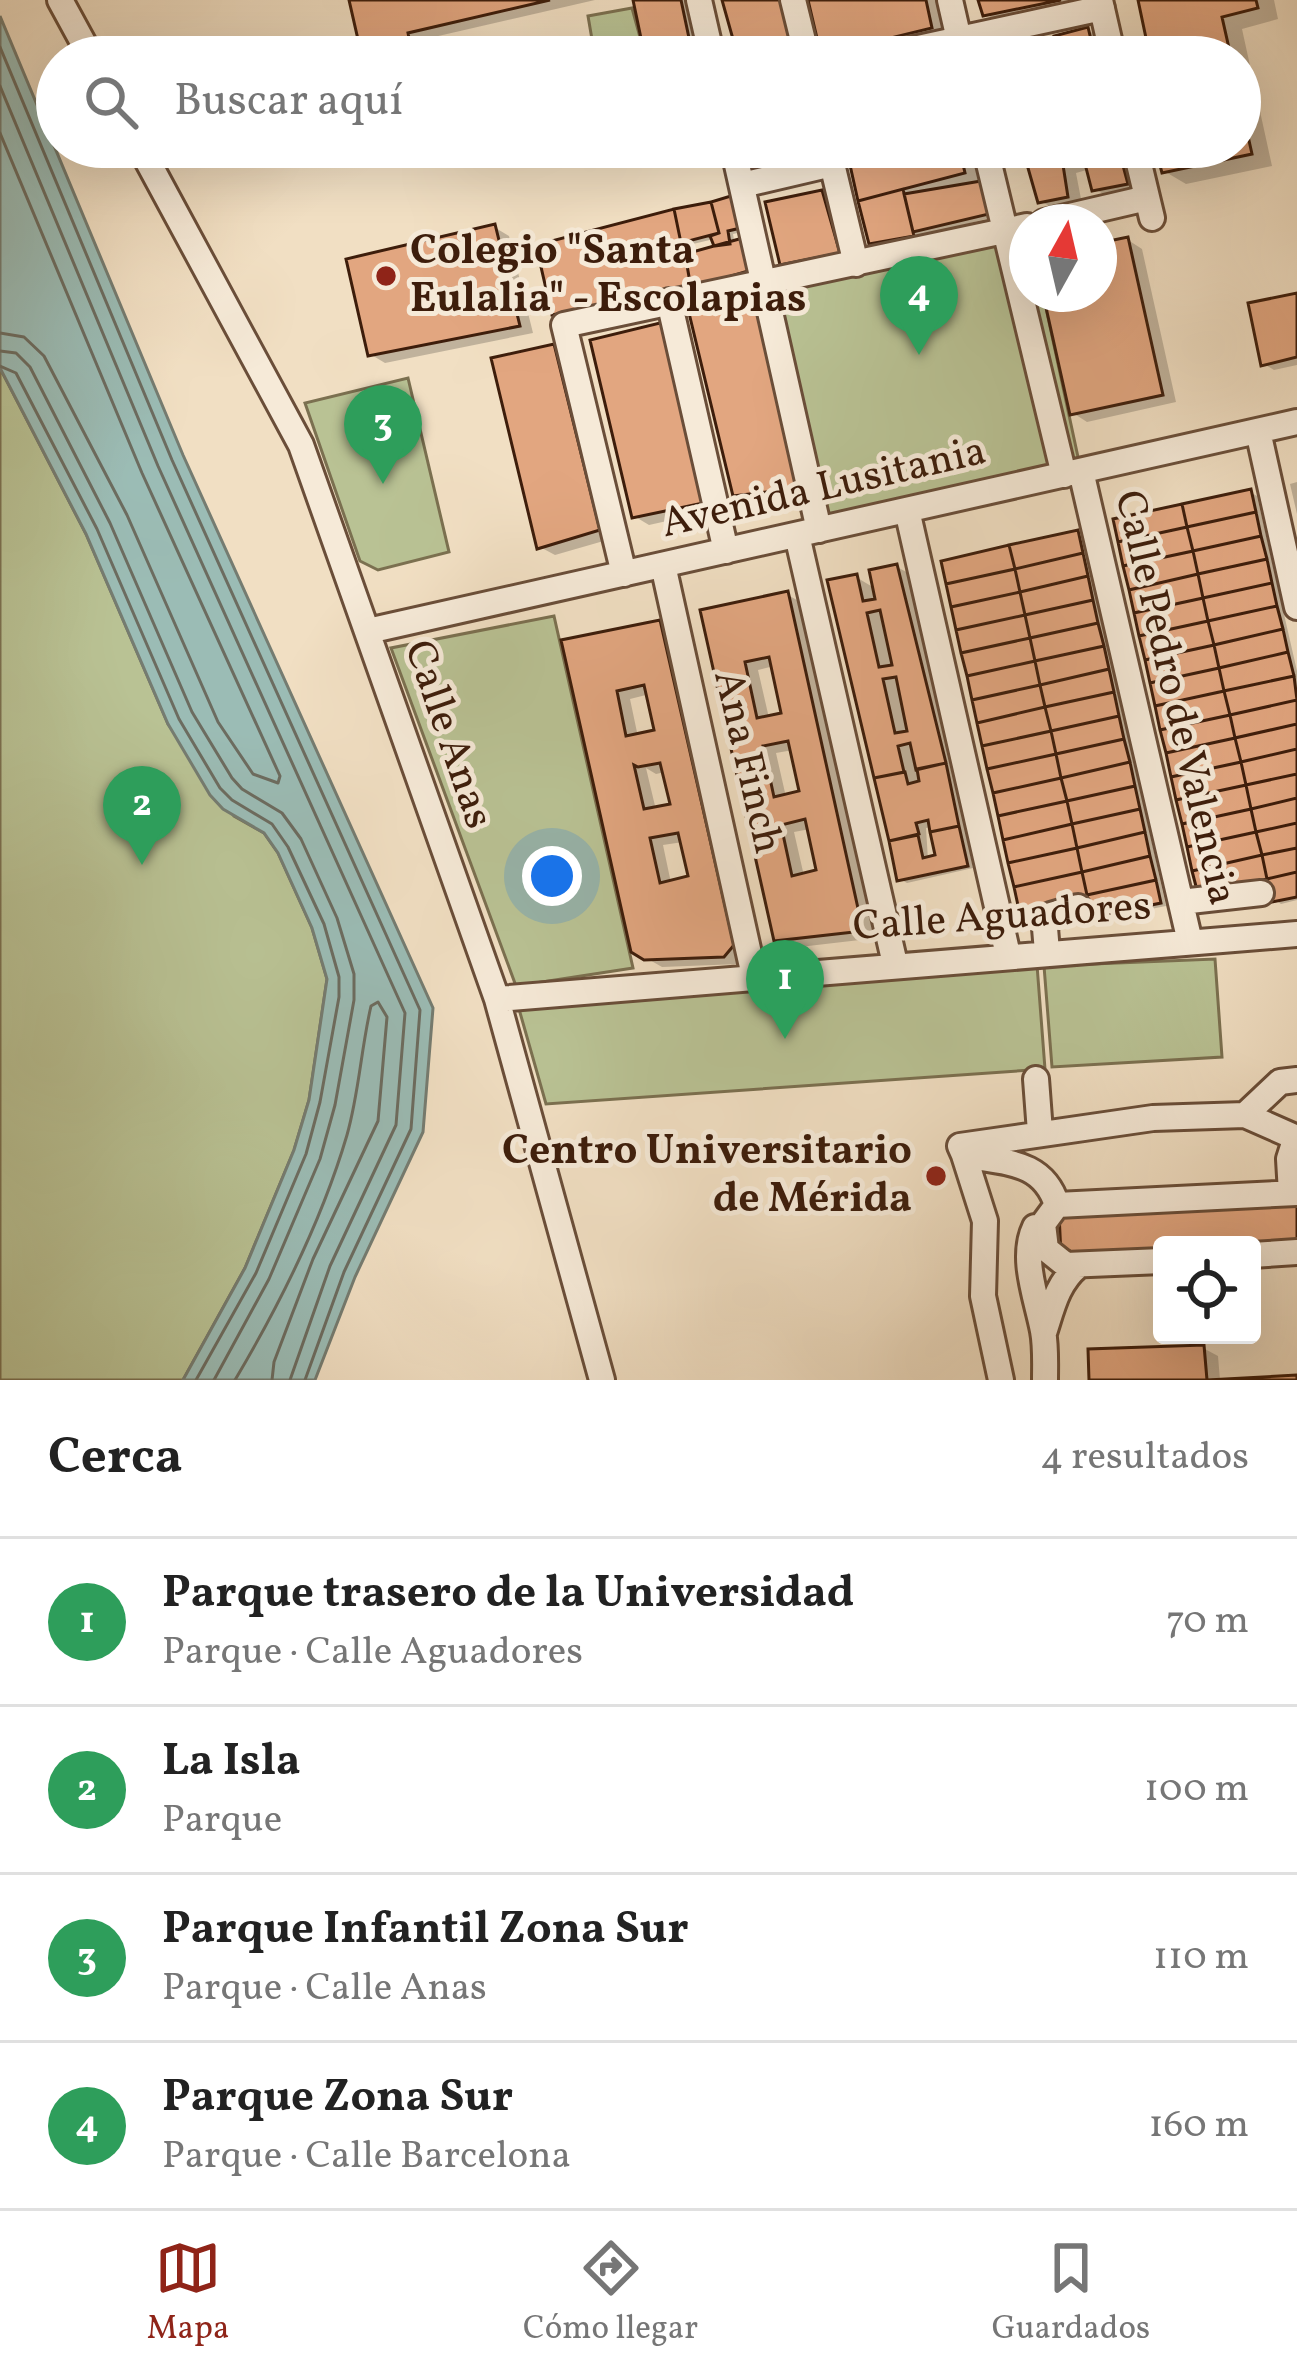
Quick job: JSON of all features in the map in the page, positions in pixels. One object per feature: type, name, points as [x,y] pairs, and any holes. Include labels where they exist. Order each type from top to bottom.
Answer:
[{"type":"street","points":[[60,0],[80,36]]},
{"type":"street","points":[[699,0],[707,36]]},
{"type":"street","points":[[793,0],[802,36]]},
{"type":"street","points":[[950,0],[958,36]]},
{"type":"street","points":[[999,36],[1101,4],[1108,36]]},
{"type":"street","name":"Calle Anas","points":[[151,168],[301,445],[497,999],[602,1380]]},
{"type":"street","points":[[738,168],[765,282],[808,532],[895,964]]},
{"type":"street","points":[[742,185],[794,168]]},
{"type":"street","points":[[833,168],[856,264]]},
{"type":"street","name":"Calle Pedro de Valencia","points":[[993,168],[1009,210]]},
{"type":"street","points":[[1117,212],[1149,208],[1140,168]]},
{"type":"street","points":[[624,574],[564,325],[1009,231]]},
{"type":"street","points":[[669,301],[726,551]]},
{"type":"street","name":"Calle Pedro de Valencia","points":[[1035,312],[1190,942]]},
{"type":"street","name":"Avenida Lusitania","points":[[368,631],[1297,422]]},
{"type":"street","points":[[1258,431],[1297,608]]},
{"type":"street","points":[[907,510],[1008,955]]},
{"type":"street","name":"Ana Finch","points":[[664,565],[754,976]]},
{"type":"street","points":[[1181,902],[1261,893]]},
{"type":"street","points":[[1047,952],[1046,921],[1057,911],[1078,908]]},
{"type":"street","name":"Calle Aguadores","points":[[497,999],[1297,934]]},
{"type":"street","points":[[1036,1079],[1040,1132]]},
{"type":"street","points":[[1245,1114],[1280,1082],[1297,1080]]},
{"type":"street","points":[[1001,1380],[983,1296],[985,1220],[960,1147],[1153,1118],[1245,1114],[1297,1137],[1289,1159],[1294,1193],[1053,1209],[1037,1222],[1030,1235],[1035,1306],[1044,1334],[1045,1380]]},
{"type":"street","points":[[964,1155],[1022,1166],[1042,1175],[1052,1188],[1053,1209],[1042,1237],[1054,1259],[1078,1266],[1153,1262]]},
{"type":"street","points":[[1261,1254],[1297,1252]]},
{"type":"street","points":[[1044,1334],[1057,1293],[1078,1266]]},
{"type":"green space","points":[[632,8],[640,36],[591,36],[588,16]]},
{"type":"green space","points":[[1009,230],[1009,312],[1047,312],[1081,471],[819,530],[765,282]]},
{"type":"green space","points":[[0,368],[86,534],[168,724],[234,816],[264,833],[278,853],[312,928],[327,979],[309,1100],[294,1150],[245,1268],[183,1380],[0,1380]]},
{"type":"green space","points":[[408,378],[449,552],[378,570],[360,561],[305,403]]},
{"type":"green space","points":[[554,616],[633,968],[516,986],[391,648]]},
{"type":"green space","points":[[1215,959],[1222,1057],[1052,1067],[1044,966]]},
{"type":"green space","points":[[1037,965],[1045,1069],[546,1104],[519,1009]]},
{"type":"water","points":[[0,16],[36,102],[36,168],[63,168],[183,455],[433,1008],[423,1132],[355,1277],[315,1380],[183,1380],[245,1268],[294,1150],[309,1100],[327,979],[312,928],[264,833],[223,809],[210,795],[168,724],[86,534],[0,368]]},
{"type":"building","points":[[349,0],[550,0],[409,36],[357,36]]},
{"type":"building","points":[[633,0],[681,0],[689,36],[640,36]]},
{"type":"building","points":[[722,0],[783,0],[789,36],[732,36]]},
{"type":"building","points":[[808,0],[926,0],[932,28],[899,36],[817,36]]},
{"type":"building","points":[[978,0],[1061,0],[983,16]]},
{"type":"building","points":[[1138,0],[1256,0],[1258,8],[1222,17],[1226,36],[1146,36]]},
{"type":"building","points":[[1088,27],[1090,36],[1054,36]]},
{"type":"building","points":[[851,168],[964,168],[965,173],[858,201]]},
{"type":"building","points":[[1028,168],[1063,168],[1068,197],[1038,203]]},
{"type":"building","points":[[1086,168],[1124,168],[1128,184],[1092,191]]},
{"type":"building","points":[[981,181],[989,214],[913,232],[904,194]]},
{"type":"building","points":[[903,189],[914,236],[869,244],[858,201]]},
{"type":"building","points":[[822,190],[840,253],[780,265],[765,202]]},
{"type":"building","points":[[744,192],[745,227],[728,231],[730,244],[714,246],[710,236],[719,233],[711,202]]},
{"type":"building","points":[[711,202],[719,233],[681,243],[674,209]]},
{"type":"building","points":[[674,209],[681,243],[664,249],[667,258],[685,254],[691,288],[552,315],[536,245]]},
{"type":"building","points":[[495,224],[520,326],[368,356],[346,259]]},
{"type":"building","points":[[750,236],[755,269],[691,288],[685,254]]},
{"type":"building","points":[[1128,237],[1163,395],[1070,415],[1047,312],[1117,312],[1117,239]]},
{"type":"building","points":[[1297,293],[1297,357],[1261,366],[1248,303]]},
{"type":"building","points":[[761,299],[810,487],[733,496],[689,313]]},
{"type":"building","points":[[664,322],[708,502],[632,518],[590,340]]},
{"type":"building","points":[[554,344],[600,530],[537,549],[491,358]]},
{"type":"building","points":[[1251,489],[1256,512],[1187,527],[1182,504]]},
{"type":"building","points":[[1182,504],[1187,527],[1118,542],[1113,519]]},
{"type":"building","points":[[1256,512],[1261,536],[1193,551],[1187,527]]},
{"type":"building","points":[[1187,527],[1193,551],[1123,566],[1118,542]]},
{"type":"building","points":[[1078,530],[1083,553],[1015,569],[1009,545]]},
{"type":"building","points":[[1261,536],[1267,559],[1198,574],[1193,551]]},
{"type":"building","points":[[1009,545],[1015,569],[946,584],[941,561]]},
{"type":"building","points":[[1193,551],[1198,574],[1129,590],[1123,566]]},
{"type":"building","points":[[1083,553],[1088,576],[1020,592],[1015,569]]},
{"type":"building","points":[[1267,559],[1272,583],[1203,598],[1198,574]]},
{"type":"building","points":[[897,564],[946,763],[916,770],[910,743],[898,746],[904,772],[874,778],[827,580],[857,574],[863,601],[875,599],[869,570]],"holes":[[[880,610],[892,665],[879,667],[867,613]],[[896,677],[907,731],[895,733],[883,679]]]},
{"type":"building","points":[[1015,569],[1020,592],[951,607],[946,584]]},
{"type":"building","points":[[1198,574],[1203,598],[1134,613],[1129,590]]},
{"type":"building","points":[[1088,576],[1093,600],[1025,615],[1020,592]]},
{"type":"building","points":[[1272,583],[1277,606],[1208,621],[1203,598]]},
{"type":"building","points":[[788,591],[863,931],[774,941],[700,610]],"holes":[[[769,657],[781,713],[757,718],[745,662]],[[788,741],[799,791],[774,797],[763,746]],[[805,819],[816,870],[792,876],[781,825]]]},
{"type":"building","points":[[1020,592],[1025,615],[956,630],[951,607]]},
{"type":"building","points":[[1203,598],[1208,621],[1139,636],[1134,613]]},
{"type":"building","points":[[1093,600],[1098,623],[1030,638],[1025,615]]},
{"type":"building","points":[[1277,606],[1283,629],[1214,645],[1208,621]]},
{"type":"building","points":[[1025,615],[1030,638],[961,653],[956,630]]},
{"type":"building","points":[[660,620],[734,945],[724,957],[644,960],[631,952],[561,640]],"holes":[[[644,685],[654,730],[626,736],[617,691]],[[660,763],[670,804],[644,809],[634,765]],[[678,833],[688,876],[660,883],[650,838]]]},
{"type":"building","points":[[1208,621],[1214,645],[1145,660],[1139,636]]},
{"type":"building","points":[[1098,623],[1104,646],[1035,661],[1030,638]]},
{"type":"building","points":[[1283,629],[1288,652],[1219,668],[1214,645]]},
{"type":"building","points":[[1030,638],[1035,661],[967,676],[961,653]]},
{"type":"building","points":[[1214,645],[1219,668],[1150,683],[1145,660]]},
{"type":"building","points":[[1104,646],[1109,669],[1040,685],[1035,661]]},
{"type":"building","points":[[1288,652],[1294,676],[1224,691],[1219,668]]},
{"type":"building","points":[[1035,661],[1040,685],[972,700],[967,676]]},
{"type":"building","points":[[1219,668],[1224,691],[1155,706],[1150,683]]},
{"type":"building","points":[[1109,669],[1114,692],[1045,707],[1040,685]]},
{"type":"building","points":[[1294,676],[1297,700],[1230,715],[1224,691]]},
{"type":"building","points":[[1040,685],[1045,707],[977,723],[972,700]]},
{"type":"building","points":[[1224,691],[1230,715],[1160,730],[1155,706]]},
{"type":"building","points":[[1114,692],[1119,716],[1051,731],[1045,707]]},
{"type":"building","points":[[1297,700],[1297,724],[1235,738],[1230,715]]},
{"type":"building","points":[[1045,707],[1051,731],[982,746],[977,723]]},
{"type":"building","points":[[1230,715],[1235,738],[1166,753],[1160,730]]},
{"type":"building","points":[[1119,716],[1124,739],[1056,754],[1051,731]]},
{"type":"building","points":[[1297,724],[1297,749],[1241,762],[1235,738]]},
{"type":"building","points":[[1051,731],[1056,754],[987,769],[982,746]]},
{"type":"building","points":[[1235,738],[1241,762],[1171,777],[1166,753]]},
{"type":"building","points":[[1124,739],[1130,762],[1061,778],[1056,754]]},
{"type":"building","points":[[1297,749],[1297,774],[1246,785],[1241,762]]},
{"type":"building","points":[[1056,754],[1061,778],[993,793],[987,769]]},
{"type":"building","points":[[1130,762],[1135,786],[1067,801],[1061,778]]},
{"type":"building","points":[[1241,762],[1246,785],[1176,800],[1171,777]]},
{"type":"building","points":[[946,763],[959,826],[930,832],[928,820],[916,823],[919,834],[889,841],[874,778],[905,772],[908,784],[919,781],[917,769]]},
{"type":"building","points":[[1297,774],[1297,798],[1251,809],[1246,785]]},
{"type":"building","points":[[1061,778],[1067,801],[998,816],[993,793]]},
{"type":"building","points":[[1246,785],[1251,809],[1182,824],[1176,800]]},
{"type":"building","points":[[1135,786],[1140,809],[1072,824],[1067,801]]},
{"type":"building","points":[[1297,798],[1297,823],[1256,832],[1251,809]]},
{"type":"building","points":[[1067,801],[1072,824],[1003,840],[998,816]]},
{"type":"building","points":[[1140,809],[1145,832],[1077,848],[1072,824]]},
{"type":"building","points":[[1251,809],[1256,832],[1187,847],[1182,824]]},
{"type":"building","points":[[1297,823],[1297,848],[1262,855],[1256,832]]},
{"type":"building","points":[[1072,824],[1077,848],[1008,863],[1003,840]]},
{"type":"building","points":[[959,826],[968,866],[897,881],[889,841],[918,835],[923,858],[935,855],[930,832]]},
{"type":"building","points":[[1145,832],[1150,856],[1082,872],[1077,848]]},
{"type":"building","points":[[1256,832],[1262,855],[1192,871],[1187,847]]},
{"type":"building","points":[[1077,848],[1082,872],[1014,887],[1008,863]]},
{"type":"building","points":[[1297,848],[1297,872],[1267,879],[1262,855]]},
{"type":"building","points":[[1262,855],[1267,879],[1198,894],[1192,871]]},
{"type":"building","points":[[1150,856],[1156,880],[1087,895],[1082,872]]},
{"type":"building","points":[[1082,872],[1087,895],[1019,910],[1014,887]]},
{"type":"building","points":[[1297,872],[1297,897],[1272,902],[1267,879]]},
{"type":"building","points":[[1156,880],[1161,903],[1092,917],[1087,895]]},
{"type":"building","points":[[1297,1201],[1297,1242],[1261,1243],[1261,1236],[1153,1236],[1153,1249],[1061,1254],[1059,1214]]},
{"type":"building","points":[[1204,1345],[1207,1380],[1089,1380],[1088,1349]]},
{"type":"building","points":[[1297,1375],[1297,1380],[1207,1380]]},
{"type":"place","name":"Colegio \"Santa Eulalia\" - Escolapias","points":[[386,276]]},
{"type":"place","name":"Parque Zona Sur","points":[[919,355]]},
{"type":"place","name":"Parque Infantil Zona Sur","points":[[383,484]]},
{"type":"place","name":"La Isla","points":[[142,865]]},
{"type":"place","name":"Parque trasero de la Universidad","points":[[785,1039]]},
{"type":"place","name":"Centro Universitario de Mérida","points":[[936,1176]]}]
